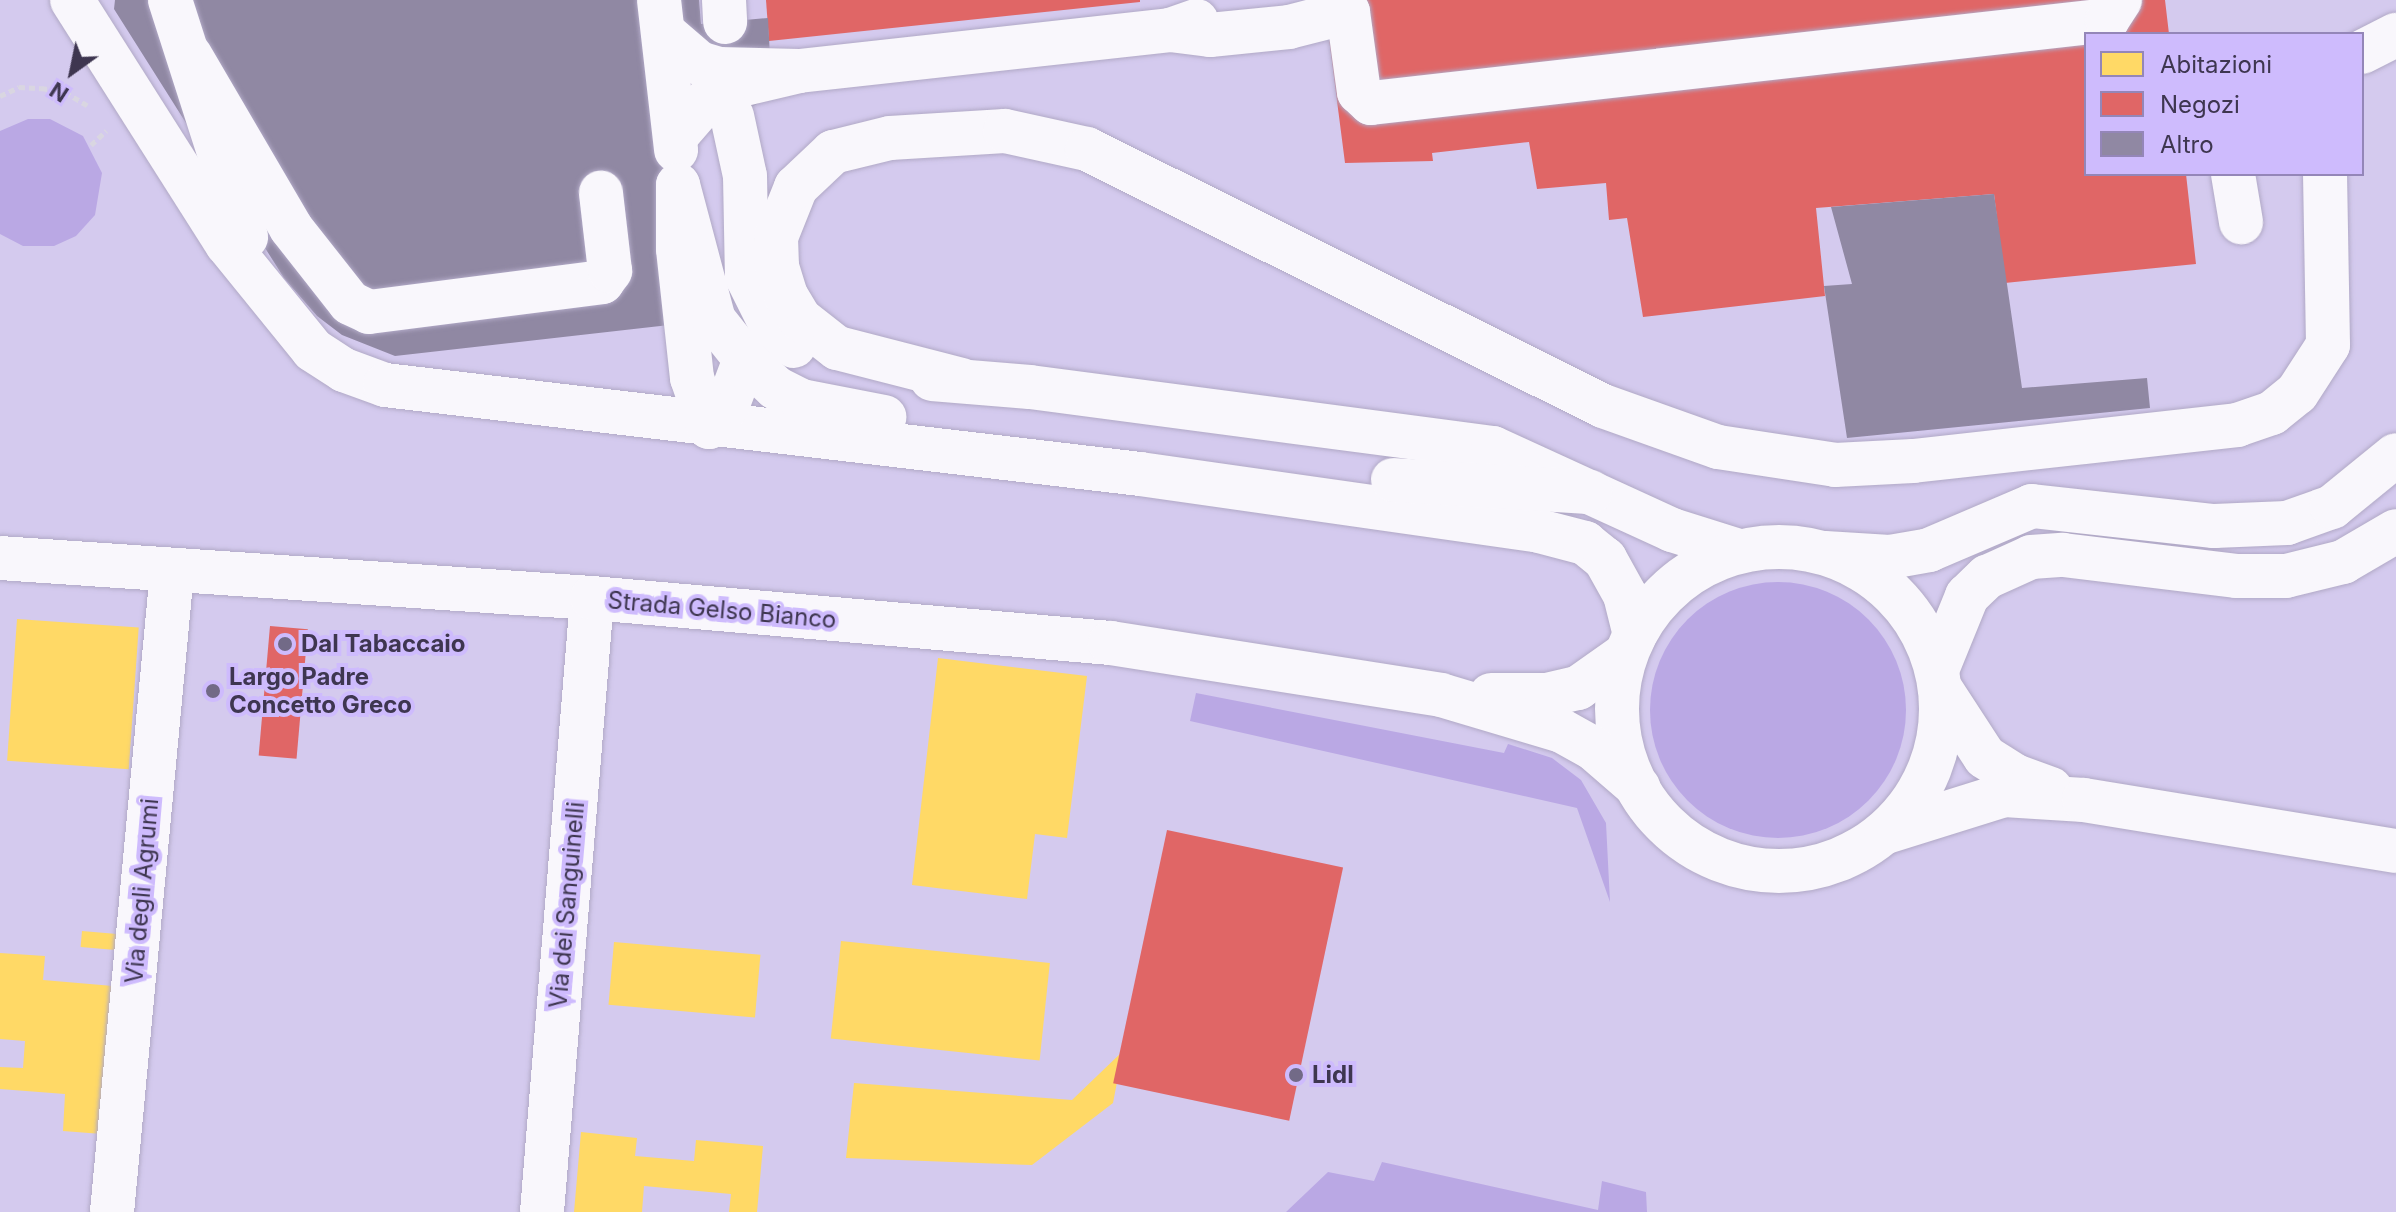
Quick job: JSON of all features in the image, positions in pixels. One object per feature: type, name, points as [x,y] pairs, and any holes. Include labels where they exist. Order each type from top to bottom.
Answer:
[{"type":"main road","points":[[72,0],[227,244],[313,350],[344,370],[385,385],[709,427],[1140,474],[1539,531],[1585,543],[1605,559],[1625,595],[1630,645],[1618,695],[1619,736],[1638,787],[1682,838],[1747,868],[1819,866],[1884,833],[2004,795],[2084,800],[2315,835],[2396,851]]},
{"type":"main road","points":[[170,0],[190,55],[229,196],[281,313]]},
{"type":"main road","points":[[676,136],[715,91],[799,71],[1170,30],[1241,12],[1252,0]]},
{"type":"main road","points":[[1278,0],[1282,6],[1325,16]]},
{"type":"main road","points":[[1170,30],[1210,35],[1289,27],[1348,12],[1359,92],[1371,103],[2107,20],[2120,0]]},
{"type":"main road","points":[[661,16],[676,136],[678,249],[692,378],[709,427]]},
{"type":"main road","points":[[661,16],[699,63],[719,69],[799,71]]},
{"type":"main road","points":[[2364,51],[2396,35]]},
{"type":"main road","points":[[190,55],[291,228],[350,303],[369,312],[602,282],[610,271],[601,193]]},
{"type":"main road","points":[[732,116],[745,176],[747,277],[770,323],[821,363],[850,372],[962,380],[1432,437],[1493,448],[1672,530],[1739,551]]},
{"type":"main road","points":[[962,380],[837,348],[800,319],[786,296],[777,266],[776,237],[796,187],[833,152],[890,138],[1005,131],[1087,149],[1603,406],[1718,447],[1835,465],[1913,461],[2237,425],[2272,413],[2297,393],[2328,345],[2325,176]]},
{"type":"main road","points":[[2233,176],[2241,222]]},
{"type":"main road","points":[[678,185],[714,320],[745,359],[776,388],[832,411],[1422,484],[1591,492]]},
{"type":"main road","points":[[709,427],[727,407],[745,359]]},
{"type":"main road","points":[[1630,645],[1677,582],[1739,551],[1768,547],[1890,557],[1929,550],[2032,506],[2214,526],[2287,523],[2332,507],[2396,455]]},
{"type":"main road","points":[[1938,679],[1967,596],[1987,577],[2031,557],[2063,555],[2236,576],[2286,576],[2343,562],[2396,531]]},
{"type":"main road","points":[[1825,553],[1875,578],[1896,597],[1928,644],[1938,679],[1940,728],[1931,767],[1903,813],[1884,833]]},
{"type":"main road","name":"Strada Gelso Bianco","points":[[0,558],[592,598],[1110,643],[1441,695],[1562,731],[1593,748],[1638,787]]},
{"type":"main road","name":"Via degli Agrumi","points":[[112,1212],[172,571]]},
{"type":"main road","name":"Via dei Sanguinelli","points":[[542,1212],[592,598]]},
{"type":"main road","name":"Strada Gelso Bianco","points":[[1441,695],[1547,695],[1578,688],[1630,645]]},
{"type":"main road","points":[[1938,679],[1985,757],[2015,776],[2084,800]]},
{"type":"path","points":[[0,96],[19,87],[41,88],[65,92],[90,107]]},
{"type":"path","points":[[91,145],[116,123]]},
{"type":"shaded area","points":[[28,119],[50,119],[83,136],[102,173],[95,215],[76,236],[54,246],[23,246],[0,234],[0,131]]},
{"type":"shaded area","points":[[1778,582],[1815,588],[1838,597],[1859,611],[1877,629],[1896,661],[1906,710],[1900,747],[1891,770],[1877,791],[1859,809],[1827,828],[1778,838],[1741,832],[1718,823],[1697,809],[1679,791],[1660,759],[1650,710],[1656,673],[1665,650],[1679,629],[1697,611],[1729,592]]},
{"type":"shaded area","points":[[1196,693],[1504,753],[1508,744],[1552,758],[1581,780],[1606,823],[1610,902],[1577,808],[1190,721]]},
{"type":"shaded area","points":[[1382,1162],[1598,1210],[1602,1181],[1646,1192],[1647,1212],[1286,1212],[1328,1172],[1374,1181]]},
{"type":"building: Abitazioni","points":[[17,619],[139,628],[129,769],[7,761]]},
{"type":"building: Abitazioni","points":[[938,658],[1087,676],[1067,838],[1035,834],[1027,899],[912,885]]},
{"type":"building: Abitazioni","points":[[82,931],[117,934],[115,950],[81,947]]},
{"type":"building: Abitazioni","points":[[841,941],[1050,963],[1040,1060],[831,1038]]},
{"type":"building: Abitazioni","points":[[614,942],[760,955],[755,1018],[609,1005]]},
{"type":"building: Abitazioni","points":[[0,953],[45,956],[43,980],[113,986],[102,1134],[63,1131],[65,1094],[0,1089],[0,1067],[23,1068],[25,1041],[0,1039]]},
{"type":"building: Abitazioni","points":[[1123,1051],[1113,1103],[1032,1165],[846,1158],[854,1083],[1072,1100]]},
{"type":"building: Abitazioni","points":[[581,1132],[637,1138],[635,1156],[694,1161],[696,1140],[763,1146],[757,1212],[729,1212],[731,1194],[644,1186],[642,1212],[574,1212]]},
{"type":"building: Negozi","points":[[766,0],[1140,0],[1140,2],[769,41]]},
{"type":"building: Negozi","points":[[1324,0],[2165,0],[2169,32],[2084,32],[2084,176],[2186,176],[2196,264],[2005,283],[1994,194],[1816,208],[1825,296],[1643,317],[1627,218],[1609,220],[1606,183],[1537,189],[1529,142],[1432,153],[1433,161],[1345,163]]},
{"type":"building: Negozi","points":[[270,626],[308,629],[297,759],[259,756]]},
{"type":"building: Negozi","points":[[1167,830],[1343,867],[1289,1121],[1113,1083]]},
{"type":"building: Altro","points":[[115,0],[699,0],[701,24],[768,18],[772,96],[687,141],[700,274],[722,319],[395,356],[342,335],[317,316],[284,278],[114,9]]},
{"type":"building: Altro","points":[[1994,194],[2022,388],[2147,378],[2150,408],[1847,438],[1824,286],[1852,284],[1831,207]]},
{"type":"place","name":"Dal Tabaccaio","points":[[285,644]]},
{"type":"place","name":"Largo Padre Concetto Greco","points":[[213,691]]},
{"type":"place","name":"Lidl","points":[[1296,1075]]}]
